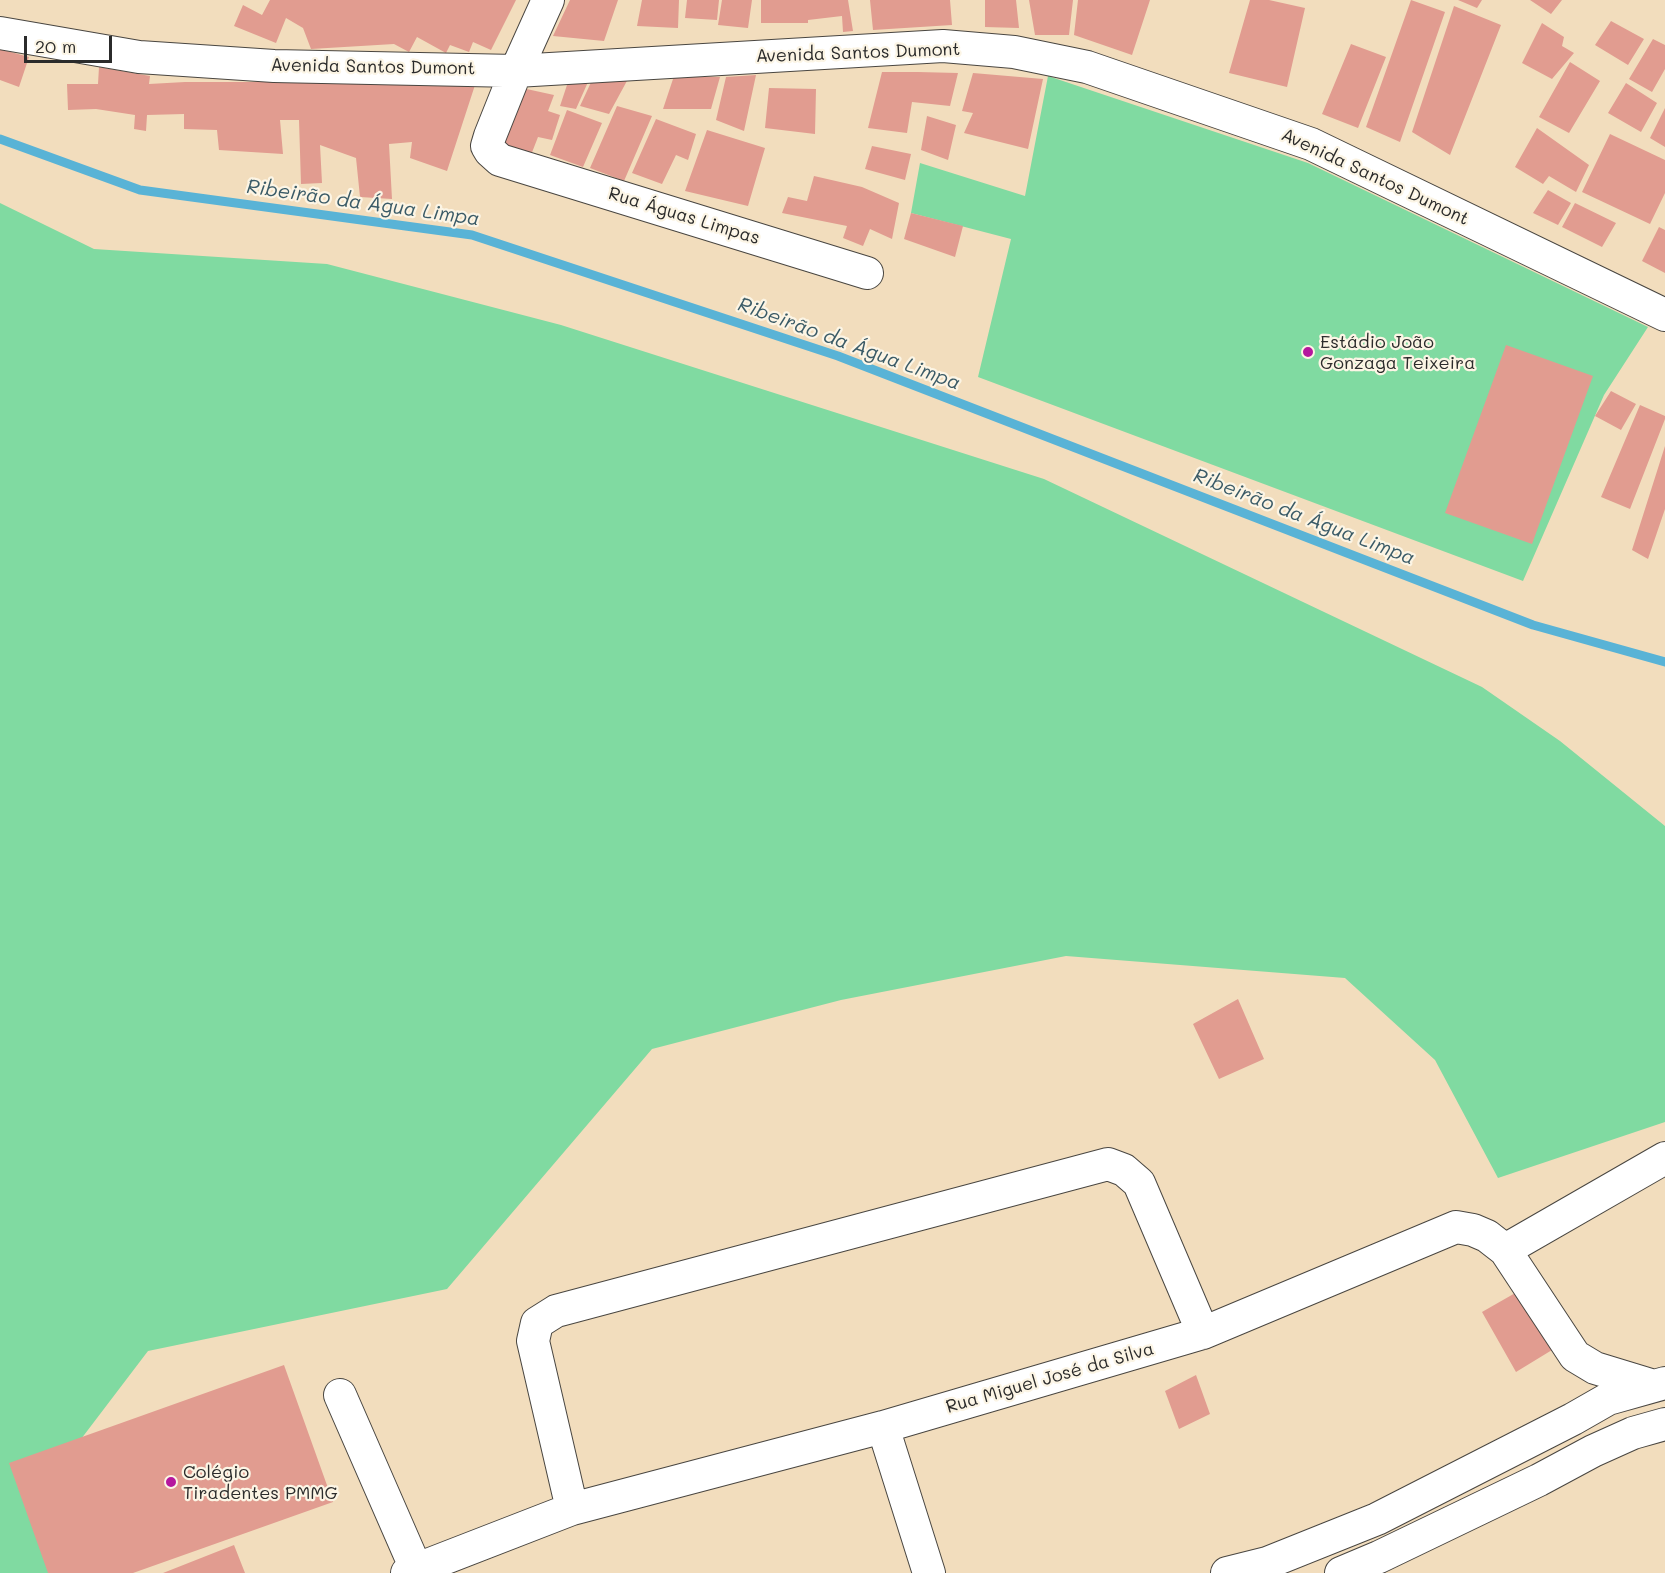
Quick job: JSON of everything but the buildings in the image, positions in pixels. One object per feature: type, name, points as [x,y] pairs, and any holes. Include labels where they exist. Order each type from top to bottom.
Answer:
[{"type":"street","points":[[516,70],[548,0]]},
{"type":"street","name":"Avenida Santos Dumont","points":[[0,33],[139,57],[274,66],[516,70],[943,46],[1014,52],[1098,71],[1311,144],[1665,315]]},
{"type":"street","name":"Rua Águas Limpas","points":[[516,70],[487,146],[490,152],[500,160],[867,273]]},
{"type":"street","points":[[1662,1388],[1595,1368],[1575,1356],[1505,1250],[1665,1158]]},
{"type":"street","points":[[572,1509],[533,1341],[537,1323],[556,1311],[1108,1164],[1124,1170],[1139,1183],[1203,1333]]},
{"type":"street","name":"Rua Miguel José da Silva","points":[[411,1571],[572,1509],[883,1427],[1203,1333],[1456,1227],[1473,1230],[1487,1236],[1505,1250]]},
{"type":"street","points":[[1227,1573],[1267,1563],[1377,1520],[1608,1399],[1662,1388]]},
{"type":"street","points":[[340,1395],[411,1571]]},
{"type":"street","points":[[1341,1573],[1518,1490],[1593,1451],[1633,1433],[1665,1424]]},
{"type":"street","points":[[883,1427],[929,1573]]},
{"type":"green space","name":"Estádio João Gonzaga Teixeira","points":[[1048,76],[1308,163],[1648,327],[1604,395],[1523,581],[978,377],[1011,239],[911,213],[920,163],[1025,196]]},
{"type":"green space","points":[[0,203],[94,249],[327,264],[561,325],[1044,479],[1482,687],[1560,741],[1665,826],[1665,1122],[1498,1178],[1435,1060],[1345,978],[1066,956],[841,1000],[652,1049],[447,1289],[148,1351],[59,1468],[90,1573],[0,1573]]},
{"type":"waterway","name":"Ribeirão da Água Limpa","points":[[0,139],[140,190],[472,235],[838,356],[1533,625],[1665,662]]},
{"type":"place","name":"Estádio João Gonzaga Teixeira","points":[[1308,352]]},
{"type":"place","name":"Colégio Tiradentes PMMG","points":[[171,1482]]}]
